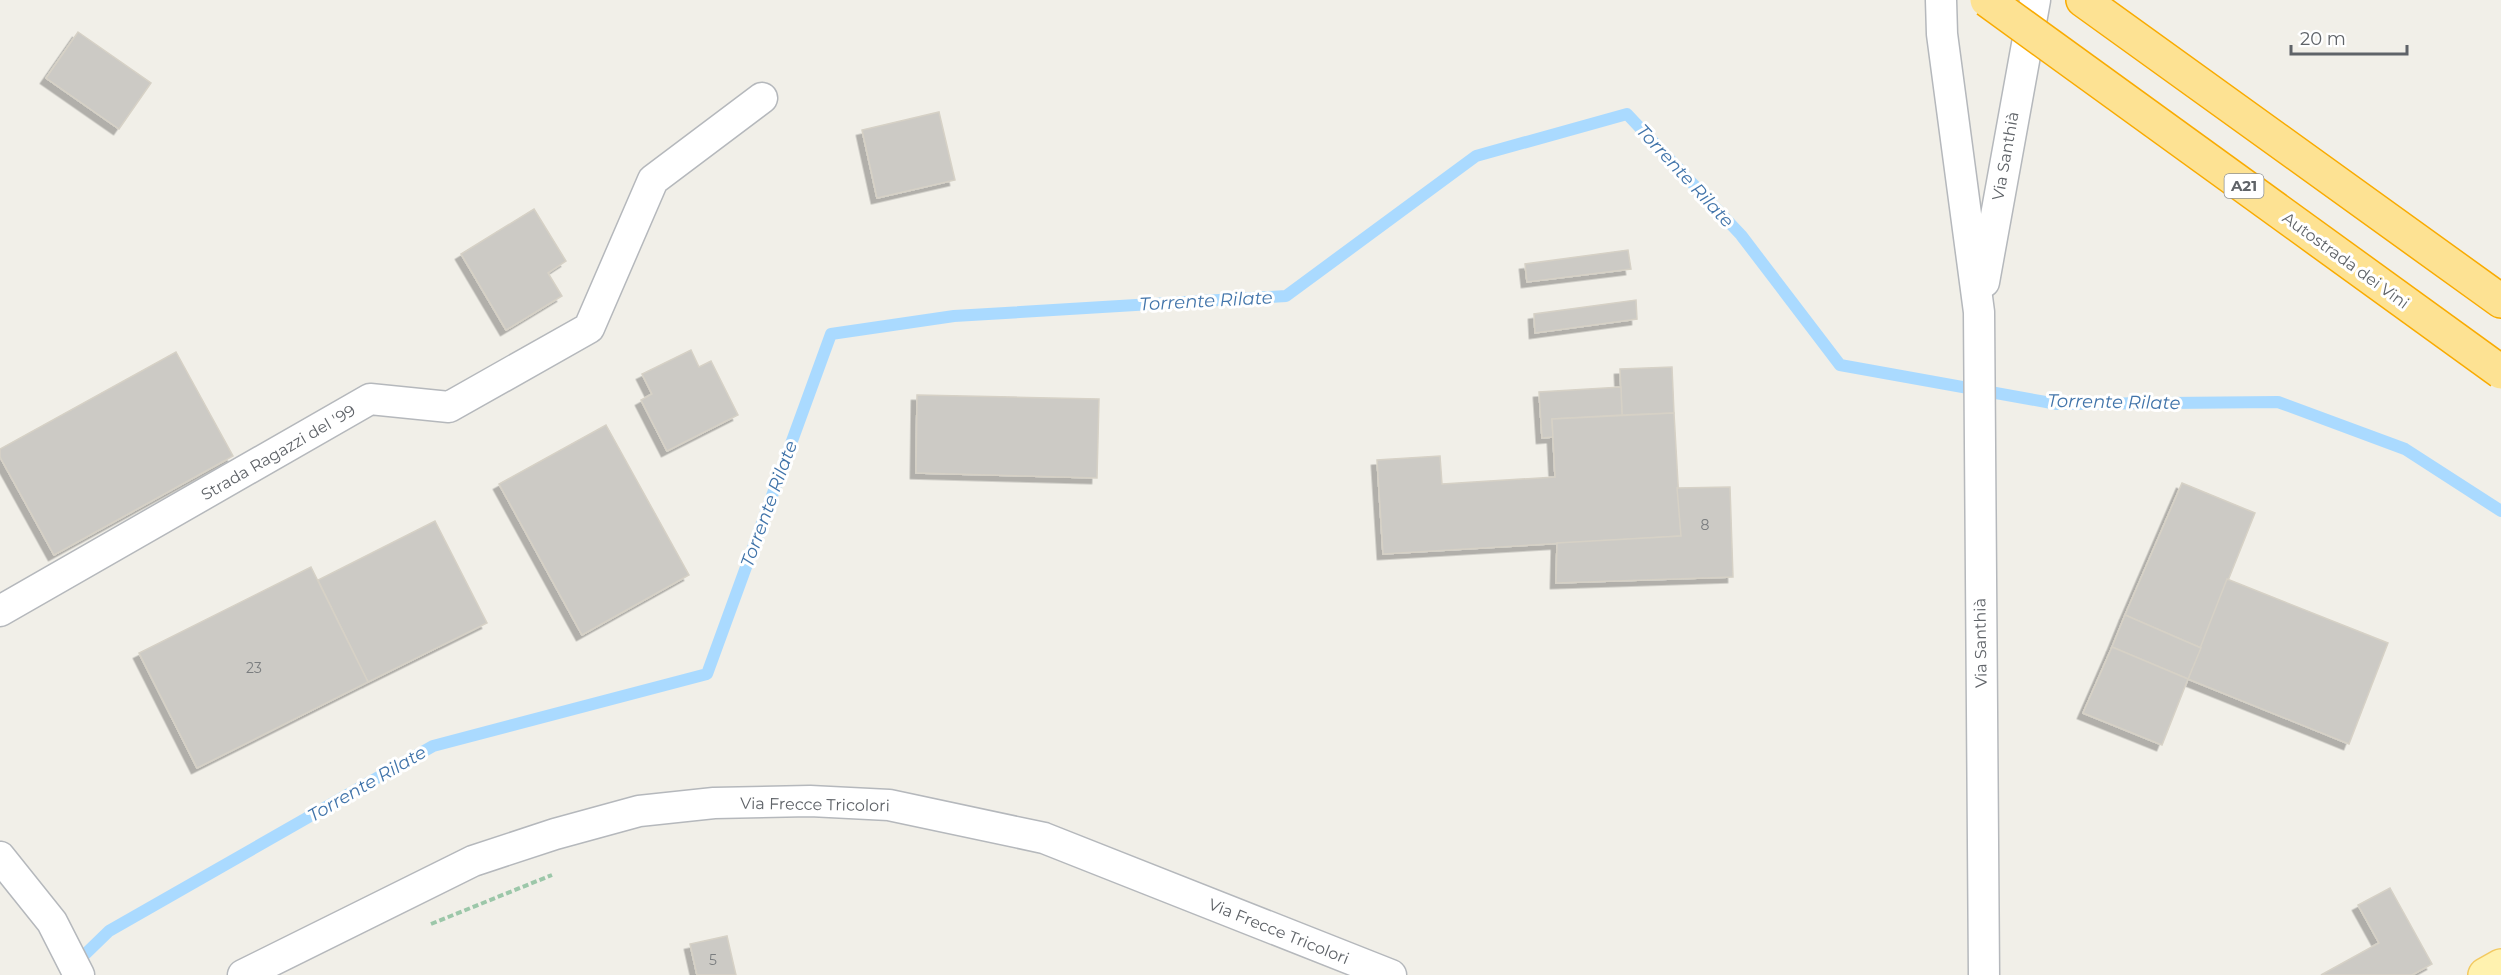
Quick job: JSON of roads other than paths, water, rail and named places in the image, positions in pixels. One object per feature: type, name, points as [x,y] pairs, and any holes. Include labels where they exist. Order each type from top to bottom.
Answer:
[{"type":"highway","name":"Autostrada dei Vini","points":[[1987,0],[2501,372]]},
{"type":"highway","points":[[2083,0],[2501,301]]},
{"type":"main road","points":[[2485,975],[2501,966]]},
{"type":"street","name":"Via Santhià","points":[[1941,0],[1942,34],[1979,312],[1978,461],[1984,975]]},
{"type":"street","name":"Via Santhià","points":[[1979,312],[2012,117],[2035,0]]},
{"type":"street","name":"Strada Ragazzi del '99","points":[[0,610],[370,399],[449,407],[589,328],[653,180],[762,98]]},
{"type":"street","name":"Via Frecce Tricolori","points":[[243,975],[473,861],[555,834],[639,811],[714,803],[810,801],[889,805],[1044,838],[1391,975]]},
{"type":"street","points":[[0,857],[52,922],[79,975]]},
{"type":"waterway","name":"Torrente Rilate","points":[[75,964],[109,931],[433,746],[707,674],[831,334],[954,316],[1286,296],[1476,156],[1627,114],[1741,235],[1840,365],[2057,404],[2278,402],[2405,449],[2501,511]]}]
